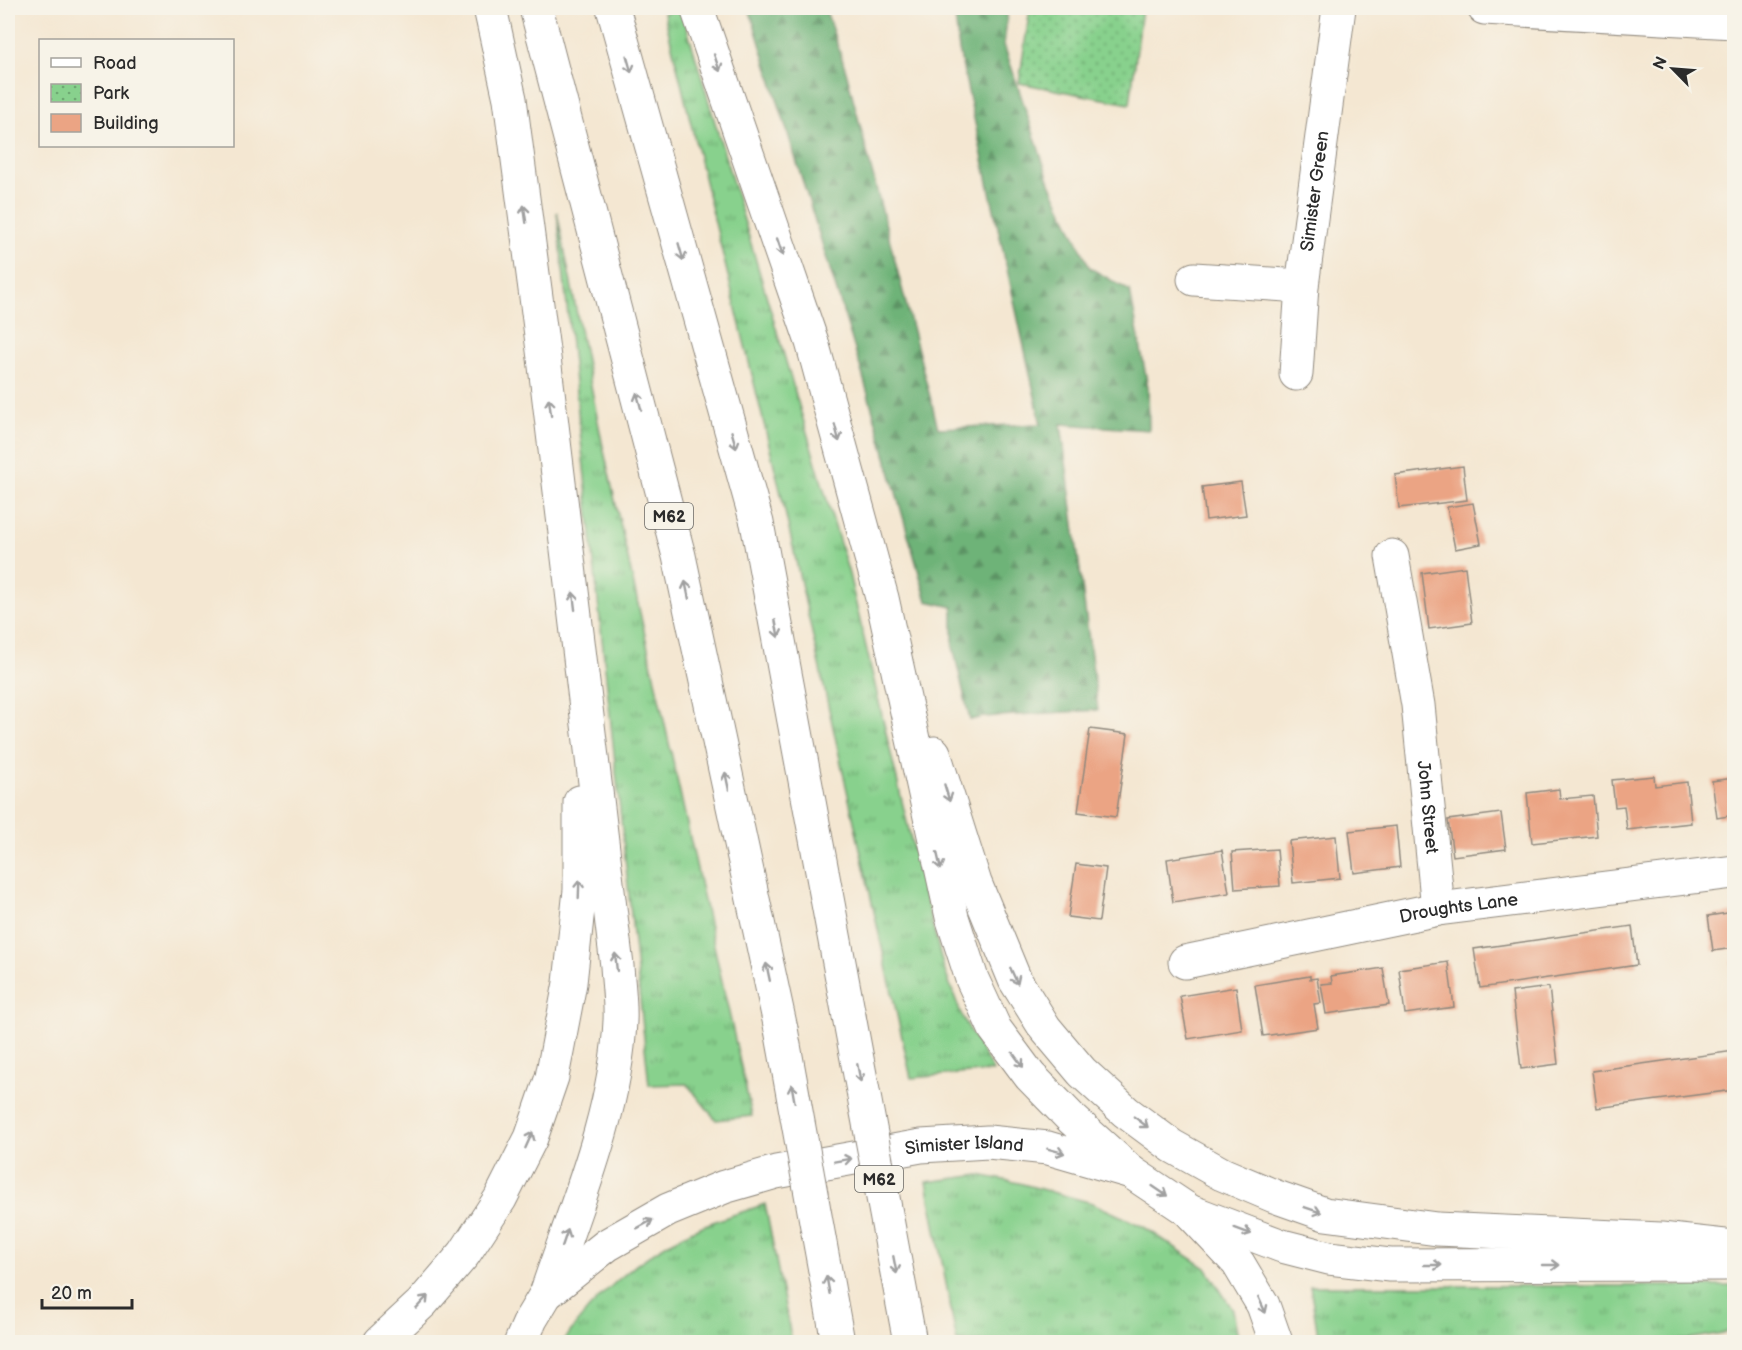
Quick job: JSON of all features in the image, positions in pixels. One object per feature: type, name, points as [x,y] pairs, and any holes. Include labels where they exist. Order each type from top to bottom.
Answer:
[{"type":"main road","points":[[490,8],[512,111],[544,358],[617,966],[620,1020],[615,1073],[604,1119],[532,1319]]},
{"type":"main road","name":"M62","points":[[536,8],[679,556],[781,1029],[838,1342]]},
{"type":"main road","name":"M62","points":[[613,8],[757,523],[910,1342]]},
{"type":"main road","points":[[697,8],[812,342],[882,598],[952,917],[972,979],[995,1029],[1030,1076],[1072,1119],[1131,1172]]},
{"type":"main road","name":"Simister Green","points":[[1296,374],[1302,286],[1339,8]]},
{"type":"main road","points":[[1484,8],[1734,22]]},
{"type":"main road","points":[[1194,279],[1302,286]]},
{"type":"main road","name":"John Street","points":[[1392,556],[1418,705],[1438,909]]},
{"type":"main road","points":[[882,598],[941,773],[975,883],[1015,980],[1045,1028],[1082,1072],[1126,1112],[1172,1146],[1222,1174],[1325,1214],[1437,1229],[1661,1239],[1734,1247]]},
{"type":"main road","points":[[380,1342],[422,1303],[457,1263],[501,1199],[531,1138],[552,1077],[570,983],[580,891],[579,644]]},
{"type":"main road","name":"Droughts Lane","points":[[1185,962],[1438,909],[1734,872]]},
{"type":"main road","name":"Simister Island","points":[[508,1342],[607,1245],[668,1210],[724,1187],[776,1172],[921,1146],[988,1142],[1048,1148],[1131,1172],[1188,1210],[1238,1263],[1263,1305],[1276,1342]]},
{"type":"main road","points":[[1188,1210],[1282,1246],[1329,1258],[1390,1265],[1734,1264]]},
{"type":"green space","points":[[681,8],[849,574],[920,878],[944,969],[962,1016],[993,1071],[911,1078],[782,498],[664,13]]},
{"type":"green space","points":[[749,8],[825,8],[846,71],[938,428],[1041,424],[959,50],[954,8],[1008,8],[1004,45],[1050,183],[1090,268],[1130,291],[1148,387],[1149,430],[1061,424],[1098,710],[983,717],[970,720],[953,647],[953,607],[927,601],[860,366]]},
{"type":"green space","points":[[1030,8],[1142,8],[1130,104],[1019,83]]},
{"type":"green space","points":[[557,212],[602,442],[752,1116],[716,1120],[687,1084],[649,1085]]},
{"type":"green space","points":[[979,1175],[1019,1183],[1092,1203],[1144,1227],[1206,1268],[1233,1310],[1239,1342],[957,1342],[927,1182]]},
{"type":"green space","points":[[765,1204],[792,1342],[563,1342],[589,1308],[604,1293],[654,1252],[700,1227]]},
{"type":"green space","points":[[1310,1286],[1734,1286],[1734,1331],[1671,1342],[1319,1342]]},
{"type":"building","points":[[1463,466],[1467,500],[1399,508],[1395,475]]},
{"type":"building","points":[[1241,482],[1246,515],[1206,520],[1202,487]]},
{"type":"building","points":[[1473,503],[1481,544],[1455,549],[1447,507]]},
{"type":"building","points":[[1465,567],[1472,623],[1429,629],[1422,573]]},
{"type":"building","points":[[1090,729],[1128,734],[1116,817],[1078,812]]},
{"type":"building","points":[[1654,776],[1655,786],[1687,782],[1691,823],[1627,830],[1624,806],[1615,807],[1612,780]]},
{"type":"building","points":[[1734,778],[1734,815],[1717,818],[1712,781]]},
{"type":"building","points":[[1559,789],[1560,799],[1593,796],[1597,836],[1532,843],[1527,793]]},
{"type":"building","points":[[1501,813],[1506,849],[1453,856],[1448,820]]},
{"type":"building","points":[[1396,826],[1400,867],[1354,873],[1349,831]]},
{"type":"building","points":[[1336,836],[1340,878],[1293,883],[1289,841]]},
{"type":"building","points":[[1277,849],[1280,886],[1235,889],[1232,852]]},
{"type":"building","points":[[1222,850],[1229,893],[1173,902],[1167,859]]},
{"type":"building","points":[[1076,864],[1106,868],[1099,921],[1068,917]]},
{"type":"building","points":[[1734,912],[1734,948],[1713,951],[1708,916]]},
{"type":"building","points":[[1632,926],[1637,965],[1480,988],[1474,949]]},
{"type":"building","points":[[1734,959],[1734,974],[1733,975],[1731,960]]},
{"type":"building","points":[[1448,962],[1454,1007],[1405,1014],[1399,969]]},
{"type":"building","points":[[1383,968],[1389,1005],[1326,1014],[1321,984],[1332,983],[1331,976]]},
{"type":"building","points":[[1310,976],[1310,979],[1317,978],[1321,1003],[1314,1004],[1318,1028],[1263,1036],[1255,985]]},
{"type":"building","points":[[1236,987],[1242,1030],[1188,1039],[1180,996]]},
{"type":"building","points":[[1549,987],[1558,1064],[1521,1069],[1512,992]]},
{"type":"building","points":[[1734,1051],[1734,1090],[1597,1108],[1592,1071]]}]
